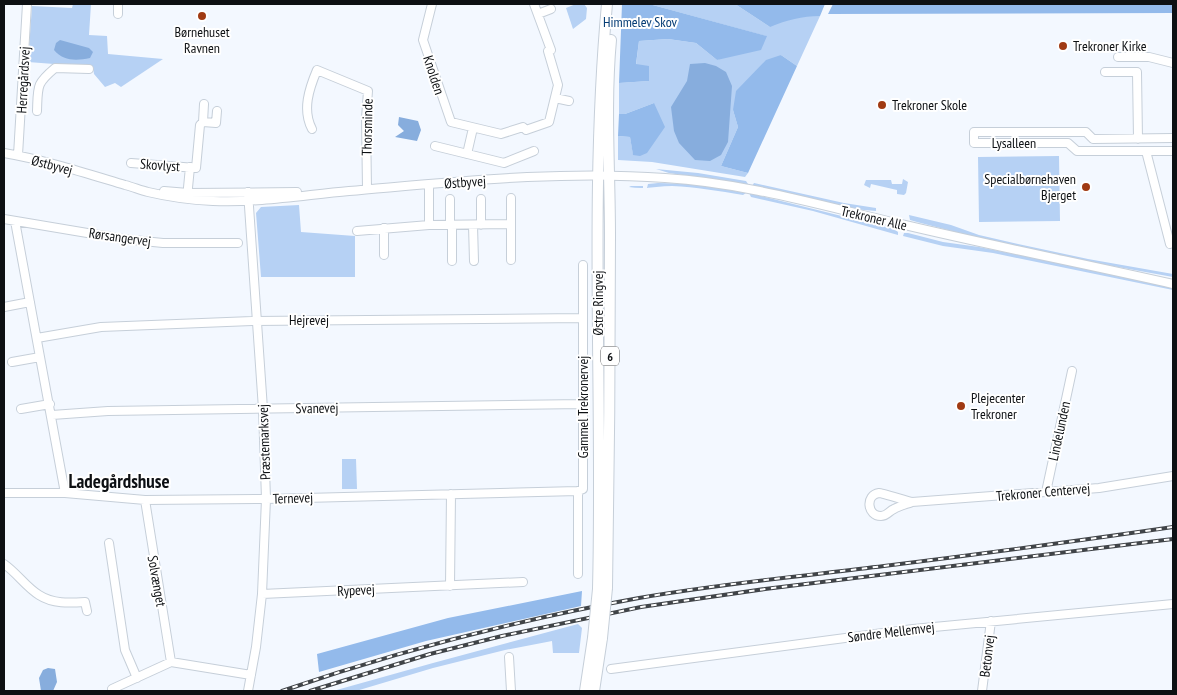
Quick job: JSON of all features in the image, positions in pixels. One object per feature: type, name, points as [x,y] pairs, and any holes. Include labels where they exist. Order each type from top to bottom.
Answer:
[{"type":"main road","name":"Østre Ringvej","points":[[602,589],[597,176],[607,4]]},
{"type":"main road","name":"Østre Ringvej","points":[[594,691],[602,589],[610,416],[608,90],[614,4]]},
{"type":"main road","name":"Østre Ringvej","points":[[585,691],[597,638]]},
{"type":"street","name":"Herregårdsvej","points":[[18,155],[27,4]]},
{"type":"street","points":[[118,4],[118,14]]},
{"type":"street","name":"Knolden","points":[[432,4],[423,40],[451,122],[501,134],[523,127],[526,130],[549,122],[558,85],[548,51],[551,50],[534,4]]},
{"type":"street","points":[[538,14],[551,9]]},
{"type":"street","points":[[1118,57],[1149,57],[1173,63]]},
{"type":"street","points":[[37,111],[38,86],[41,80],[55,68],[89,69]]},
{"type":"street","name":"Thorsminde","points":[[312,129],[308,121],[307,102],[317,70],[368,91],[366,118],[367,190]]},
{"type":"street","points":[[1105,72],[1137,72],[1138,139]]},
{"type":"street","points":[[23,86],[38,86]]},
{"type":"street","points":[[555,98],[569,101]]},
{"type":"street","name":"Skovlyst","points":[[131,163],[196,168],[204,104]]},
{"type":"street","points":[[203,122],[216,123],[217,111]]},
{"type":"street","points":[[467,154],[473,128]]},
{"type":"street","name":"Lysalleen","points":[[1173,138],[1093,139],[1086,132],[974,132],[974,143],[1068,143],[1077,151],[1173,151]]},
{"type":"street","points":[[1067,132],[1068,143]]},
{"type":"street","points":[[435,146],[504,163],[534,151]]},
{"type":"street","points":[[1146,151],[1170,244]]},
{"type":"street","name":"Østbyvej","points":[[4,153],[18,155],[130,186],[188,196],[248,201],[429,184],[597,176]]},
{"type":"street","points":[[504,163],[505,179]]},
{"type":"street","name":"Skovlyst","points":[[188,196],[190,167]]},
{"type":"street","name":"Trekroner Alle","points":[[597,176],[693,180],[750,189],[1173,284]]},
{"type":"street","points":[[428,225],[429,184]]},
{"type":"street","name":"Østbyvej","points":[[188,196],[248,192],[332,193]]},
{"type":"street","name":"Præstemarksvej","points":[[248,192],[263,409],[266,499],[262,594],[248,691]]},
{"type":"street","points":[[511,260],[512,198]]},
{"type":"street","points":[[450,199],[452,260]]},
{"type":"street","points":[[474,261],[481,199]]},
{"type":"street","name":"Rørsangervej","points":[[4,219],[123,239],[163,243],[238,244]]},
{"type":"street","points":[[15,221],[65,493]]},
{"type":"street","points":[[357,230],[428,225],[511,224]]},
{"type":"street","points":[[384,228],[384,255]]},
{"type":"street","name":"Gammel Trekronervej","points":[[578,574],[583,404],[583,265]]},
{"type":"street","name":"Trekroner Alle","points":[[1149,278],[1173,280]]},
{"type":"street","points":[[4,307],[30,302]]},
{"type":"street","name":"Hejrevej","points":[[37,338],[101,327],[257,320],[583,318]]},
{"type":"street","points":[[12,362],[40,356]]},
{"type":"street","name":"Lindelunden","points":[[1046,492],[1072,371]]},
{"type":"street","points":[[21,410],[50,404]]},
{"type":"street","name":"Svanevej","points":[[52,416],[99,411],[583,404]]},
{"type":"street","name":"Trekroner Centervej","points":[[912,502],[880,493],[870,498],[869,504],[873,514],[884,516],[894,509],[912,502],[1099,488],[1173,476]]},
{"type":"street","name":"Ternevej","points":[[4,493],[65,493],[145,500],[266,499],[581,490]]},
{"type":"street","points":[[450,586],[451,494]]},
{"type":"street","name":"Solvænget","points":[[145,500],[171,662]]},
{"type":"street","points":[[110,542],[125,650],[136,678]]},
{"type":"street","points":[[4,564],[39,595],[52,601],[66,603],[85,602],[87,611]]},
{"type":"street","name":"Rypevej","points":[[262,594],[523,582]]},
{"type":"street","name":"Søndre Mellemvej","points":[[611,670],[913,629],[1173,604]]},
{"type":"street","name":"Betonvej","points":[[982,691],[991,621]]},
{"type":"street","points":[[510,657],[511,691]]},
{"type":"street","points":[[112,690],[171,662],[251,675]]},
{"type":"shaded area","points":[[73,4],[91,4],[89,35],[107,36],[108,54],[163,59],[121,87],[115,83],[105,87],[94,74],[93,67],[28,62],[32,6],[72,8]]},
{"type":"shaded area","points":[[576,4],[584,4],[587,8],[586,19],[573,29],[566,8]]},
{"type":"shaded area","points":[[649,4],[735,4],[770,27],[761,4],[820,16],[797,66],[781,55],[733,110],[738,127],[721,166],[748,173],[745,177],[652,162],[618,160],[618,136],[630,137],[633,154],[654,103],[625,114],[619,114],[619,83],[649,81],[636,65],[639,41],[668,39],[696,43],[717,60],[766,36]]},
{"type":"shaded area","points":[[60,40],[89,48],[93,52],[90,58],[75,60],[66,58],[54,50],[56,43]]},
{"type":"shaded area","points":[[705,63],[716,66],[726,72],[732,86],[728,142],[721,155],[710,161],[695,160],[679,143],[674,131],[671,107],[687,81],[690,64]]},
{"type":"shaded area","points":[[399,117],[418,121],[421,130],[417,141],[395,137],[404,131],[398,125]]},
{"type":"shaded area","points":[[1059,156],[1060,221],[979,222],[978,157]]},
{"type":"shaded area","points":[[656,169],[698,173],[746,181],[748,185],[669,173]]},
{"type":"shaded area","points":[[903,179],[908,182],[904,195],[897,194],[897,190],[871,184],[870,188],[864,185],[866,180],[891,180],[892,184],[902,184]]},
{"type":"shaded area","points":[[658,183],[696,184],[746,193],[743,195],[672,186],[647,188],[648,184]]},
{"type":"shaded area","points":[[754,183],[844,203],[876,208],[876,211],[845,208],[813,201],[752,186]]},
{"type":"shaded area","points":[[631,186],[643,186],[643,188],[629,187]]},
{"type":"shaded area","points":[[749,193],[894,229],[898,232],[898,235],[813,211],[751,197]]},
{"type":"shaded area","points":[[299,205],[301,232],[355,236],[355,277],[261,277],[256,213],[261,207]]},
{"type":"shaded area","points":[[909,215],[951,225],[979,235],[1088,259],[1173,274],[1173,277],[1057,256],[986,240],[910,220]]},
{"type":"shaded area","points":[[904,233],[1170,285],[1173,286],[1173,290],[993,253],[943,246],[903,236]]},
{"type":"shaded area","points":[[342,459],[356,459],[357,489],[342,489]]},
{"type":"shaded area","points":[[578,624],[582,628],[579,653],[553,653],[552,641],[505,650],[433,668],[356,691],[333,691],[433,663]]},
{"type":"shaded area","points":[[48,668],[55,669],[57,682],[53,691],[41,691],[39,678],[43,670]]},
{"type":"green space","name":"Himmelev Skov","points":[[622,4],[649,4],[767,36],[761,50],[717,60],[696,43],[668,39],[639,41],[636,64],[649,66],[649,81],[619,83]]},
{"type":"green space","points":[[735,4],[825,4],[820,16],[795,19],[770,27]]},
{"type":"green space","points":[[833,4],[1173,4],[1173,13],[828,14]]},
{"type":"green space","points":[[781,55],[797,66],[748,173],[721,166],[738,127],[733,110],[736,91],[766,60]]},
{"type":"green space","points":[[654,103],[665,127],[647,153],[640,156],[633,155],[630,137],[618,136],[619,114],[625,114]]},
{"type":"green space","points":[[582,591],[581,606],[426,641],[319,672],[317,654],[448,618]]},
{"type":"railway","points":[[282,691],[326,676],[459,638],[548,616],[639,598],[730,584],[956,557],[1173,527]]},
{"type":"railway","points":[[310,691],[430,654],[502,636],[641,607],[765,589],[1173,539]]},
{"type":"place","name":"Børnehuset Ravnen","points":[[202,16]]},
{"type":"place","name":"Trekroner Kirke","points":[[1063,46]]},
{"type":"place","name":"Trekroner Skole","points":[[882,105]]},
{"type":"place","name":"Specialbørnehaven Bjerget","points":[[1086,187]]},
{"type":"place","name":"Plejecenter Trekroner","points":[[961,406]]},
{"type":"district","name":"Ladegårdshuse","points":[[119,481]]}]
